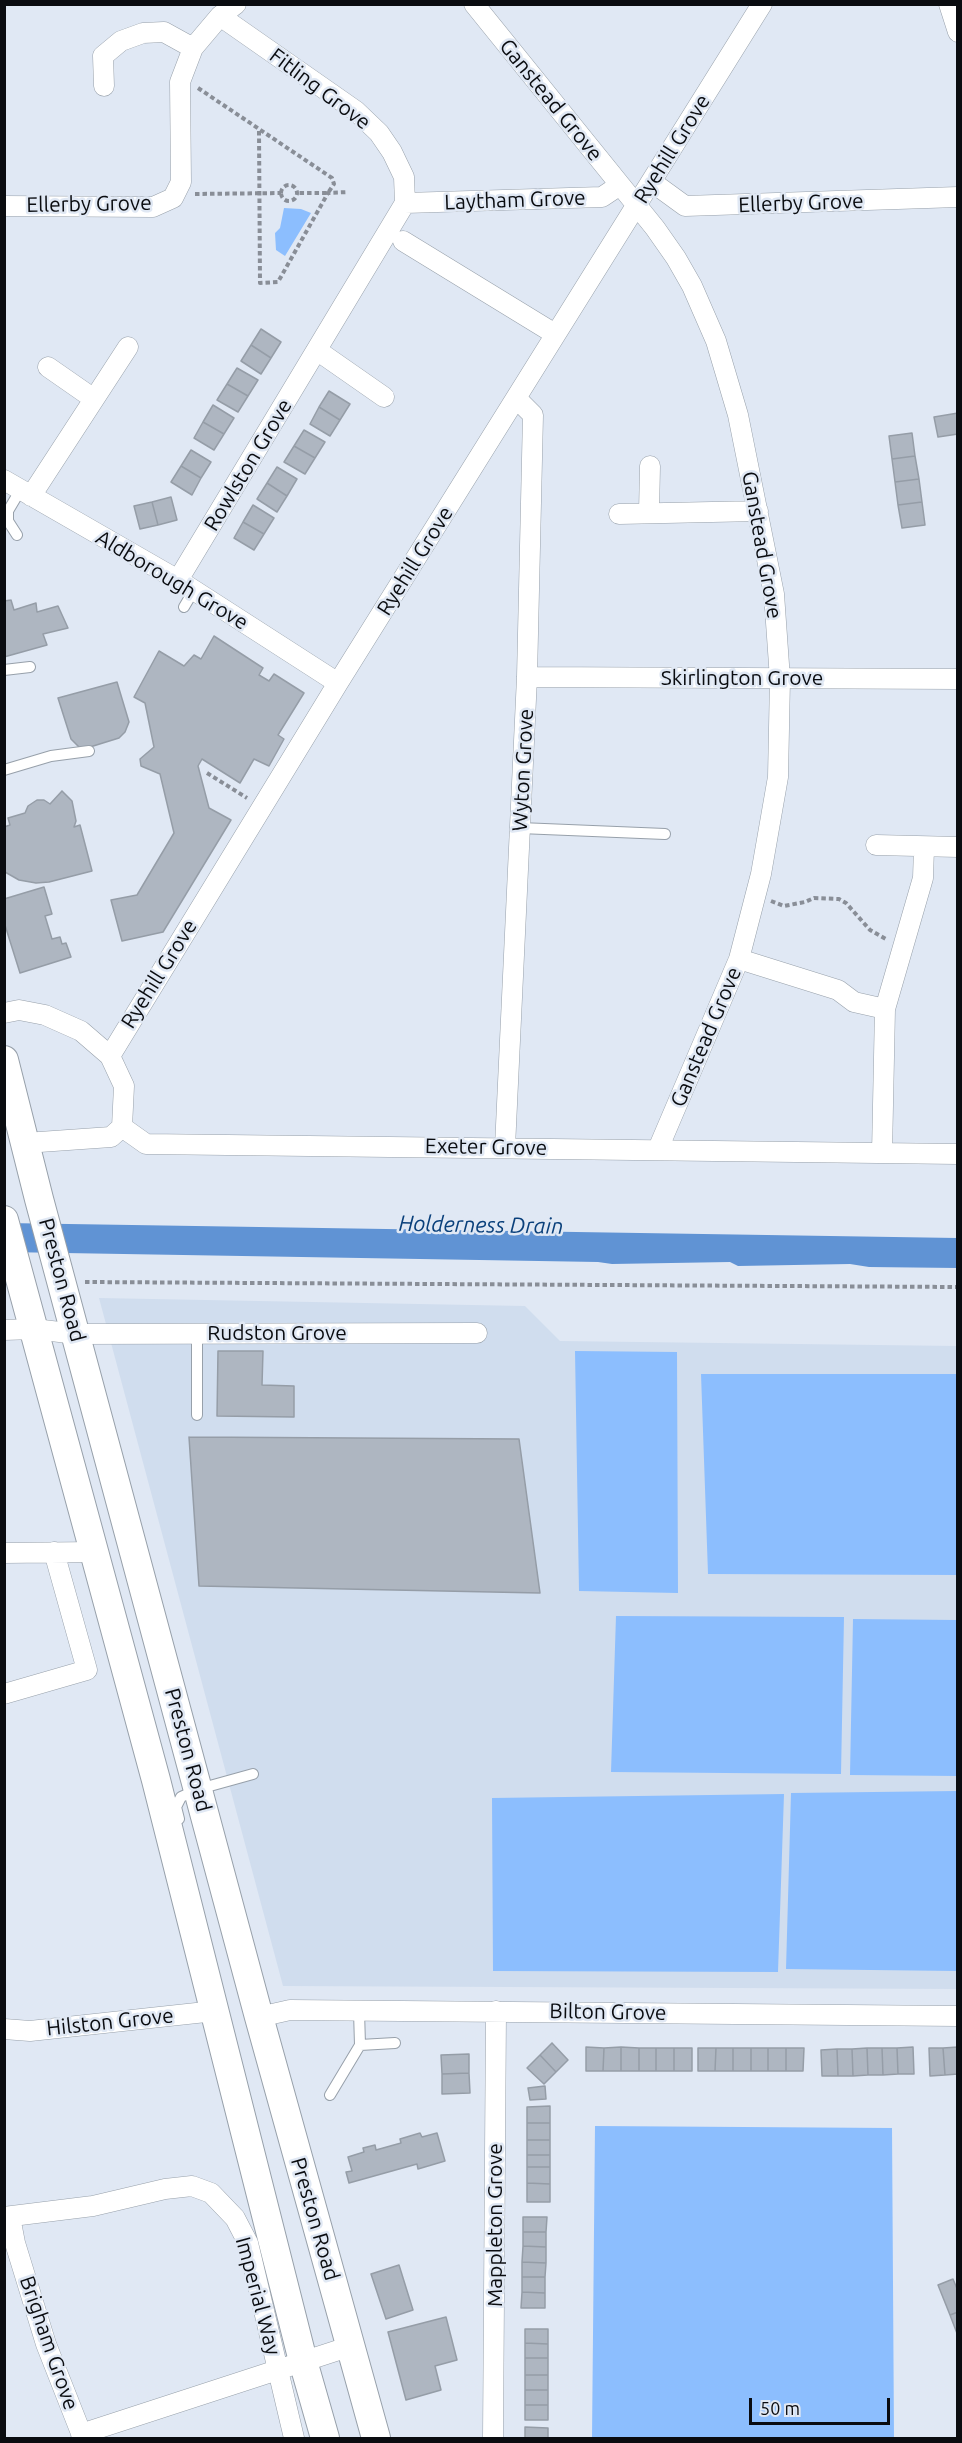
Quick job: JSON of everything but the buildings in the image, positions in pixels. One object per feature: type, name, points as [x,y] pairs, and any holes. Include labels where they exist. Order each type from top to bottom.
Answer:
[{"type":"street","name":"Ellerby Grove","points":[[4,206],[153,207],[173,198],[181,182],[180,82],[193,48],[220,16],[236,4]]},
{"type":"street","name":"Ganstead Grove","points":[[474,4],[637,205],[676,258],[716,340],[738,415],[774,594],[780,679],[778,777],[756,896],[739,959],[658,1149]]},
{"type":"street","name":"Ryehill Grove","points":[[110,1056],[338,683],[762,4]]},
{"type":"street","points":[[948,4],[957,32]]},
{"type":"street","name":"Fitling Grove","points":[[220,16],[356,111],[379,133],[393,152],[404,177],[405,203]]},
{"type":"street","points":[[104,86],[103,56],[121,41],[143,33],[164,32],[193,48]]},
{"type":"street","name":"Ellerby Grove","points":[[652,182],[685,206],[957,197]]},
{"type":"street","name":"Laytham Grove","points":[[405,203],[602,197],[620,185]]},
{"type":"street","name":"Rowlston Grove","points":[[185,592],[332,325],[405,203]]},
{"type":"street","points":[[403,241],[555,334]]},
{"type":"street","points":[[19,488],[94,399],[128,348]]},
{"type":"street","points":[[318,351],[384,397]]},
{"type":"street","points":[[48,367],[94,399]]},
{"type":"street","name":"Wyton Grove","points":[[505,1147],[527,677],[533,415],[517,399]]},
{"type":"street","points":[[649,513],[650,466]]},
{"type":"street","name":"Aldborough Grove","points":[[19,488],[185,592],[338,683]]},
{"type":"street","points":[[619,513],[758,511]]},
{"type":"street","name":"Skirlington Grove","points":[[527,677],[957,679]]},
{"type":"street","points":[[876,845],[957,848]]},
{"type":"street","points":[[882,1153],[885,1009],[923,878],[924,848]]},
{"type":"street","points":[[739,959],[838,990],[854,1002],[885,1009]]},
{"type":"street","points":[[4,1013],[19,1010],[45,1015],[81,1031],[110,1056],[124,1086],[122,1127],[111,1137],[25,1143]]},
{"type":"street","name":"Preston Road","points":[[4,1060],[39,1199],[259,2017],[376,2439]]},
{"type":"street","name":"Exeter Grove","points":[[122,1127],[146,1144],[957,1154]]},
{"type":"street","name":"Preston Road","points":[[4,1220],[197,1912],[215,2011],[290,2365],[325,2439]]},
{"type":"street","name":"Rudston Grove","points":[[4,1330],[34,1329],[77,1334],[477,1333]]},
{"type":"street","points":[[4,1694],[87,1670],[54,1552]]},
{"type":"street","points":[[4,1553],[95,1552]]},
{"type":"street","name":"Bilton Grove","points":[[259,2017],[290,2010],[957,2016]]},
{"type":"street","name":"Hilston Grove","points":[[4,2030],[30,2031],[215,2011]]},
{"type":"street","name":"Mappleton Grove","points":[[494,2439],[496,2011]]},
{"type":"street","name":"Imperial Way","points":[[7,2217],[93,2206],[165,2188],[192,2186],[211,2193],[235,2217],[248,2243],[290,2365],[294,2439]]},
{"type":"street","name":"Brigham Grove","points":[[7,2217],[46,2344],[82,2436],[351,2346]]},
{"type":"lane","points":[[17,535],[8,521],[8,511],[19,488]]},
{"type":"lane","points":[[4,670],[30,667]]},
{"type":"lane","points":[[4,770],[51,756],[88,751]]},
{"type":"lane","points":[[520,828],[665,834]]},
{"type":"lane","points":[[196,1334],[197,1415]]},
{"type":"lane","points":[[182,1829],[176,1808],[182,1797],[199,1789],[253,1774]]},
{"type":"lane","points":[[330,2095],[360,2045],[359,2011]]},
{"type":"lane","points":[[360,2045],[395,2043]]},
{"type":"path","points":[[180,88],[194,86],[200,89],[332,177],[334,184],[278,282],[260,283],[259,130]]},
{"type":"path","points":[[289,185],[296,189],[297,194],[296,198],[288,201],[284,200],[281,193],[282,189],[289,185]]},
{"type":"path","points":[[177,190],[202,195],[281,193]]},
{"type":"path","points":[[297,194],[348,192]]},
{"type":"path","points":[[207,773],[262,807]]},
{"type":"path","points":[[756,896],[784,906],[799,904],[814,898],[839,899],[880,937],[892,942],[904,943]]},
{"type":"path","points":[[61,1278],[88,1282],[957,1287]]},
{"type":"shaded area","points":[[284,208],[301,209],[311,213],[285,256],[276,250],[275,233],[280,228]]},
{"type":"shaded area","points":[[5,1223],[957,1238],[958,1268],[869,1267],[850,1264],[738,1266],[730,1262],[612,1264],[5,1252]]},
{"type":"shaded area","points":[[99,1298],[525,1306],[560,1341],[957,1346],[957,1989],[283,1986]]},
{"type":"shaded area","points":[[575,1351],[677,1352],[678,1593],[579,1591]]},
{"type":"shaded area","points":[[701,1374],[957,1374],[957,1575],[708,1574]]},
{"type":"shaded area","points":[[616,1616],[844,1617],[841,1774],[611,1772]]},
{"type":"shaded area","points":[[853,1619],[957,1620],[957,1776],[850,1775]]},
{"type":"shaded area","points":[[957,1791],[957,1971],[786,1969],[791,1793]]},
{"type":"shaded area","points":[[784,1794],[778,1972],[493,1971],[492,1798]]},
{"type":"shaded area","points":[[595,2126],[892,2128],[894,2438],[592,2438]]},
{"type":"water label","name":"Holderness Drain","points":[[481,1225]]}]
